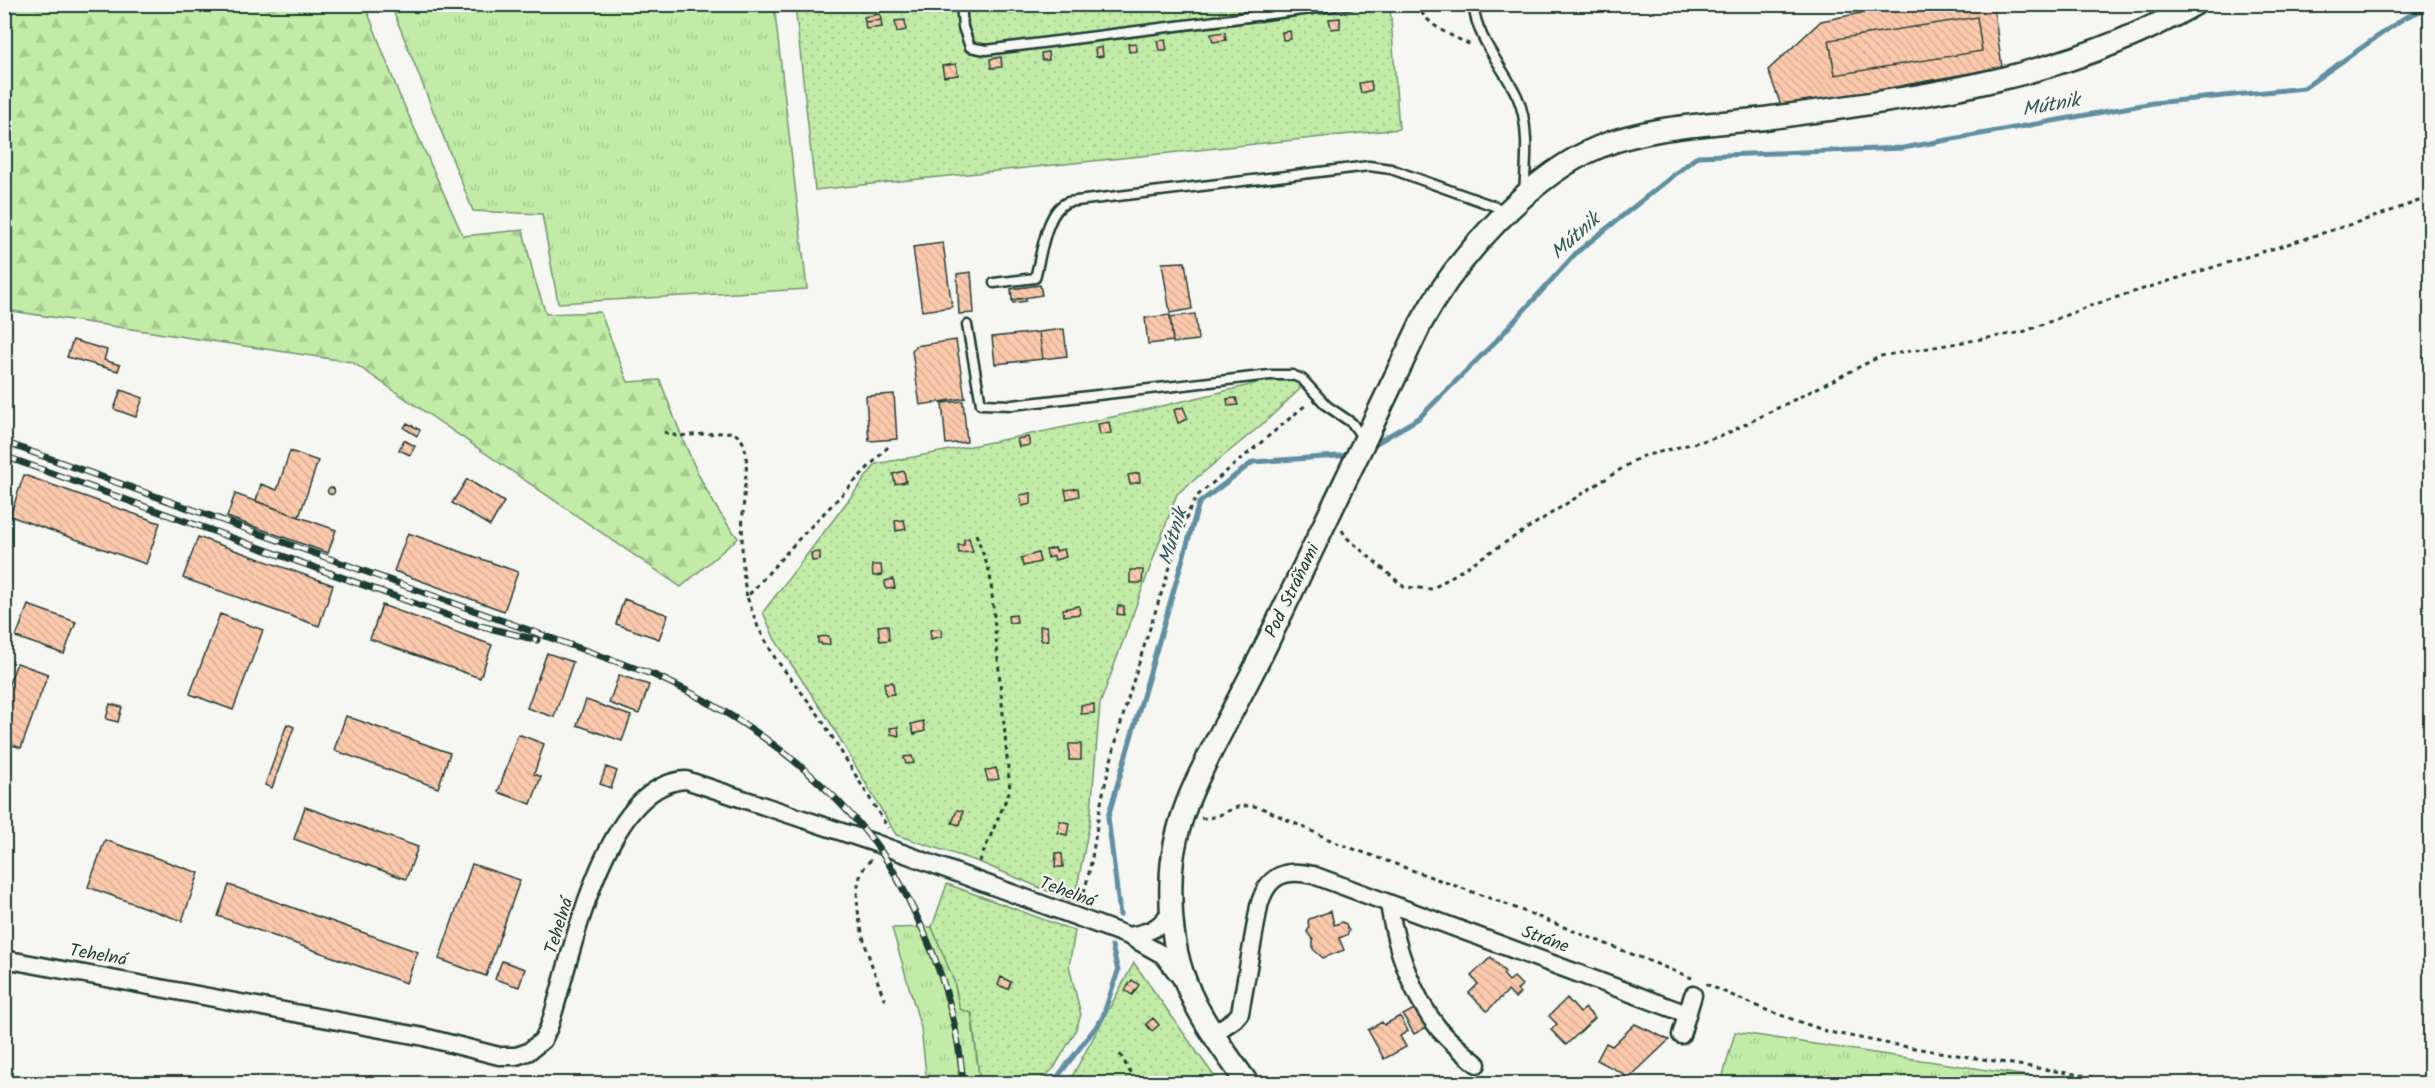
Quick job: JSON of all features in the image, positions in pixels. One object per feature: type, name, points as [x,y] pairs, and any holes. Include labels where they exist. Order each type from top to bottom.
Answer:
[{"type":"street","name":"Pod Stráňami","points":[[1248,1083],[1213,1034],[1186,984],[1172,929],[1171,879],[1174,850],[1182,815],[1197,777],[1250,677],[1428,311],[1461,264],[1523,196],[1548,176],[1589,151],[1638,135],[1892,99],[2036,71],[2113,45],[2194,4]]},
{"type":"street","name":"Tehelná","points":[[4,959],[381,1029],[499,1056],[516,1056],[534,1049],[546,1034],[591,893],[613,841],[637,804],[661,786],[686,780],[891,849],[1129,936],[1163,955],[1186,984]]},
{"type":"street","name":"Stráne","points":[[1213,1034],[1240,1013],[1259,906],[1268,883],[1288,872],[1304,873],[1687,1014]]},
{"type":"street","points":[[1389,904],[1397,946],[1426,1009],[1440,1029],[1477,1064]]},
{"type":"street","points":[[1129,936],[1148,932],[1162,924],[1171,911]]},
{"type":"street","points":[[1681,1035],[1693,995]]},
{"type":"lane","points":[[961,4],[963,27],[970,47],[986,50],[1352,4]]},
{"type":"lane","points":[[1249,4],[1261,16]]},
{"type":"lane","points":[[1473,4],[1474,15],[1483,40],[1518,98],[1527,143],[1523,196]]},
{"type":"lane","points":[[994,283],[1035,278],[1051,217],[1062,204],[1068,202],[1369,166],[1391,169],[1508,212]]},
{"type":"lane","points":[[967,325],[981,404],[1012,405],[1281,374],[1292,375],[1302,380],[1328,406],[1352,423],[1361,446]]},
{"type":"path","points":[[1417,4],[1420,12],[1443,32],[1492,54]]},
{"type":"path","points":[[1330,513],[1346,537],[1404,587],[1432,589],[1640,457],[1722,436],[1881,356],[2023,332],[2092,305],[2372,218],[2430,197]]},
{"type":"path","points":[[1072,915],[1079,906],[1086,886],[1103,791],[1150,624],[1188,513],[1197,496],[1303,405],[1314,402],[1328,406]]},
{"type":"path","points":[[664,432],[676,436],[732,432],[739,436],[744,444],[746,454],[743,579],[758,627],[775,658],[818,714],[887,825],[891,849],[868,862],[862,871],[859,899],[862,932],[885,1001]]},
{"type":"path","points":[[747,597],[888,447]]},
{"type":"path","points":[[972,879],[1010,790],[990,573],[976,534]]},
{"type":"path","points":[[1182,815],[1204,819],[1228,812],[1238,806],[1250,804],[1262,808],[1337,843],[1503,903],[1766,1010],[1829,1032],[1902,1046],[2135,1083]]},
{"type":"path","points":[[1120,1054],[1137,1083]]},
{"type":"green space","points":[[4,5],[365,5],[399,94],[463,236],[523,230],[534,277],[546,314],[600,312],[628,382],[660,380],[703,483],[725,521],[738,538],[681,587],[352,362],[5,310]]},
{"type":"green space","points":[[391,5],[774,5],[807,289],[558,303],[542,214],[473,211]]},
{"type":"green space","points":[[795,5],[1390,5],[1399,129],[815,190]]},
{"type":"green space","points":[[1281,377],[1295,380],[1302,387],[1265,422],[1177,494],[1100,704],[1090,822],[1074,902],[979,862],[896,835],[830,722],[775,640],[763,612],[876,464],[1079,424]]},
{"type":"green space","points":[[947,884],[1075,931],[1069,966],[1081,1015],[1074,1034],[1054,1068],[1038,1083],[980,1083],[972,1013],[960,1009],[954,981],[932,927]]},
{"type":"green space","points":[[932,927],[954,981],[960,1009],[971,1013],[980,1083],[927,1083],[921,1028],[892,928]]},
{"type":"green space","points":[[1134,963],[1219,1083],[1068,1084]]},
{"type":"green space","points":[[1735,1032],[2074,1083],[1721,1083]]},
{"type":"building","points":[[1906,4],[1993,4],[2002,67],[1782,108],[1768,70],[1821,21]]},
{"type":"building","points":[[880,14],[881,20],[865,22],[864,17]]},
{"type":"building","points":[[1977,17],[1982,51],[1835,75],[1829,40]]},
{"type":"building","points":[[1340,18],[1340,28],[1331,29],[1329,19]]},
{"type":"building","points":[[881,20],[882,27],[866,29],[865,22]]},
{"type":"building","points":[[905,20],[906,30],[897,32],[895,21]]},
{"type":"building","points":[[1290,31],[1291,39],[1283,40],[1282,32]]},
{"type":"building","points":[[1225,32],[1226,40],[1213,42],[1211,34]]},
{"type":"building","points":[[1165,40],[1167,50],[1159,50],[1157,41]]},
{"type":"building","points":[[1136,43],[1137,51],[1129,52],[1128,44]]},
{"type":"building","points":[[1102,47],[1103,56],[1096,57],[1095,49]]},
{"type":"building","points":[[1048,52],[1049,60],[1042,60],[1041,53]]},
{"type":"building","points":[[1001,57],[1002,67],[991,68],[990,59]]},
{"type":"building","points":[[956,64],[958,75],[944,77],[942,66]]},
{"type":"building","points":[[1371,81],[1372,90],[1361,93],[1359,83]]},
{"type":"building","points":[[943,243],[952,307],[922,311],[913,247]]},
{"type":"building","points":[[1185,262],[1192,309],[1170,313],[1162,263]]},
{"type":"building","points":[[971,272],[974,313],[959,314],[957,274]]},
{"type":"building","points":[[1040,285],[1042,295],[1012,300],[1011,289]]},
{"type":"building","points":[[1026,298],[1026,301],[1013,303],[1012,300]]},
{"type":"building","points":[[1195,314],[1198,340],[1173,343],[1170,317]]},
{"type":"building","points":[[1170,315],[1173,341],[1148,344],[1145,318]]},
{"type":"building","points":[[1064,329],[1067,356],[1043,359],[1039,332]]},
{"type":"building","points":[[1039,332],[1043,359],[995,364],[992,337]]},
{"type":"building","points":[[73,340],[107,350],[104,360],[120,365],[118,371],[67,357]]},
{"type":"building","points":[[956,340],[965,398],[920,405],[912,351],[915,346]]},
{"type":"building","points":[[121,390],[143,398],[136,417],[114,409]]},
{"type":"building","points":[[894,394],[897,439],[869,441],[866,396]]},
{"type":"building","points":[[1236,398],[1238,405],[1228,406],[1227,399]]},
{"type":"building","points":[[963,401],[967,442],[946,444],[942,403]]},
{"type":"building","points":[[1183,407],[1188,419],[1178,423],[1174,410]]},
{"type":"building","points":[[1109,422],[1111,433],[1100,435],[1098,424]]},
{"type":"building","points":[[407,423],[420,430],[417,436],[404,428]]},
{"type":"building","points":[[1028,437],[1030,445],[1019,447],[1017,439]]},
{"type":"building","points":[[404,440],[415,446],[410,455],[399,450]]},
{"type":"building","points":[[290,451],[318,461],[299,517],[256,501],[261,484],[277,490]]},
{"type":"building","points":[[904,471],[906,482],[895,484],[893,474]]},
{"type":"building","points":[[1139,473],[1140,482],[1130,484],[1128,475]]},
{"type":"building","points":[[24,475],[160,523],[146,564],[10,516]]},
{"type":"building","points":[[467,479],[504,502],[490,526],[452,503]]},
{"type":"building","points":[[331,488],[334,491],[331,494],[328,491]]},
{"type":"building","points":[[1078,488],[1079,496],[1067,499],[1065,490]]},
{"type":"building","points":[[1031,493],[1031,504],[1022,506],[1020,495]]},
{"type":"building","points":[[235,494],[336,530],[328,553],[227,517]]},
{"type":"building","points":[[904,520],[906,529],[896,531],[895,521]]},
{"type":"building","points":[[408,533],[518,572],[504,611],[394,571]]},
{"type":"building","points":[[198,537],[333,585],[319,626],[183,578]]},
{"type":"building","points":[[969,538],[973,552],[959,553],[958,545],[964,545],[964,539]]},
{"type":"building","points":[[1055,548],[1056,551],[1064,549],[1066,557],[1055,560],[1054,556],[1048,558],[1046,550]]},
{"type":"building","points":[[820,552],[820,560],[812,561],[811,553]]},
{"type":"building","points":[[1038,553],[1040,562],[1023,566],[1021,558]]},
{"type":"building","points":[[872,565],[881,565],[882,575],[873,576]]},
{"type":"building","points":[[1130,570],[1143,570],[1142,583],[1130,583]]},
{"type":"building","points":[[893,579],[895,588],[886,589],[885,581]]},
{"type":"building","points":[[624,599],[668,615],[659,639],[616,624]]},
{"type":"building","points":[[28,605],[76,622],[64,654],[16,637]]},
{"type":"building","points":[[382,605],[492,645],[480,678],[370,639]]},
{"type":"building","points":[[1079,606],[1080,614],[1064,616],[1063,609]]},
{"type":"building","points":[[1118,606],[1124,606],[1124,615],[1117,614]]},
{"type":"building","points":[[220,614],[263,630],[233,710],[190,694]]},
{"type":"building","points":[[1016,615],[1017,622],[1009,623],[1008,616]]},
{"type":"building","points":[[888,625],[889,640],[880,641],[878,626]]},
{"type":"building","points":[[1040,626],[1047,626],[1048,640],[1041,641]]},
{"type":"building","points":[[941,629],[942,636],[931,639],[930,630]]},
{"type":"building","points":[[829,636],[830,644],[818,643],[818,637]]},
{"type":"building","points":[[547,653],[573,662],[554,717],[527,708]]},
{"type":"building","points":[[17,663],[48,674],[21,748],[4,742],[4,696]]},
{"type":"building","points":[[619,675],[649,685],[639,714],[609,703]]},
{"type":"building","points":[[893,682],[894,694],[886,695],[884,683]]},
{"type":"building","points":[[586,700],[631,716],[622,741],[577,725]]},
{"type":"building","points":[[110,704],[122,707],[118,722],[106,719]]},
{"type":"building","points":[[1094,704],[1094,713],[1081,714],[1081,705]]},
{"type":"building","points":[[346,716],[450,753],[438,788],[334,750]]},
{"type":"building","points":[[923,721],[925,731],[914,734],[911,724]]},
{"type":"building","points":[[287,724],[294,727],[272,788],[265,785]]},
{"type":"building","points":[[898,727],[899,736],[891,734],[890,728]]},
{"type":"building","points":[[518,734],[544,744],[534,774],[541,777],[531,804],[498,792]]},
{"type":"building","points":[[1069,744],[1081,744],[1081,760],[1069,760]]},
{"type":"building","points":[[912,756],[914,763],[906,764],[904,757]]},
{"type":"building","points":[[606,767],[617,771],[611,788],[600,784]]},
{"type":"building","points":[[996,768],[999,779],[988,781],[985,771]]},
{"type":"building","points":[[305,807],[418,847],[406,879],[294,839]]},
{"type":"building","points":[[957,810],[963,811],[960,825],[952,823]]},
{"type":"building","points":[[1060,821],[1069,823],[1067,835],[1058,833]]},
{"type":"building","points":[[105,840],[199,873],[182,921],[88,887]]},
{"type":"building","points":[[1056,853],[1062,854],[1063,867],[1055,867]]},
{"type":"building","points":[[472,864],[520,880],[486,976],[439,959]]},
{"type":"building","points":[[229,885],[418,952],[406,983],[218,916]]},
{"type":"building","points":[[1331,911],[1334,925],[1342,922],[1346,924],[1349,931],[1347,935],[1339,938],[1344,950],[1323,958],[1313,949],[1313,940],[1307,932],[1308,922],[1309,919]]},
{"type":"building","points":[[1491,957],[1505,972],[1503,974],[1509,981],[1514,977],[1522,985],[1517,990],[1520,993],[1515,998],[1508,991],[1487,1011],[1469,993],[1478,984],[1471,976]]},
{"type":"building","points":[[502,961],[525,969],[519,987],[495,979]]},
{"type":"building","points":[[1001,977],[1011,982],[1008,989],[998,985]]},
{"type":"building","points":[[1132,980],[1139,985],[1132,995],[1125,990]]},
{"type":"building","points":[[1567,998],[1580,1013],[1585,1008],[1595,1018],[1566,1045],[1551,1030],[1557,1024],[1549,1016]]},
{"type":"building","points":[[1416,1008],[1427,1027],[1414,1034],[1403,1015]]},
{"type":"building","points":[[1400,1016],[1408,1031],[1400,1036],[1406,1047],[1384,1059],[1368,1030],[1382,1022],[1384,1025]]},
{"type":"building","points":[[1153,1018],[1159,1025],[1152,1031],[1146,1024]]},
{"type":"building","points":[[1635,1024],[1669,1040],[1628,1079],[1622,1073],[1597,1060],[1606,1043],[1612,1046]]},
{"type":"building","points":[[1080,1076],[1090,1081],[1088,1084],[1076,1084]]},
{"type":"waterway","name":"Mútnik","points":[[1368,448],[1419,418],[1497,340],[1577,252],[1698,156],[1903,148],[2153,103],[2304,88],[2404,18],[2430,7]]},
{"type":"waterway","name":"Mútnik","points":[[1120,915],[1108,817],[1199,503],[1253,462],[1352,455]]},
{"type":"waterway","name":"Mútnik","points":[[1052,1084],[1102,1019],[1118,971],[1112,946]]},
{"type":"railway","points":[[4,442],[654,675],[686,690],[746,725],[801,766],[827,790],[874,842],[888,862],[918,919],[938,967],[950,1005],[963,1084]]},
{"type":"railway","points":[[4,456],[469,623],[537,640]]}]
